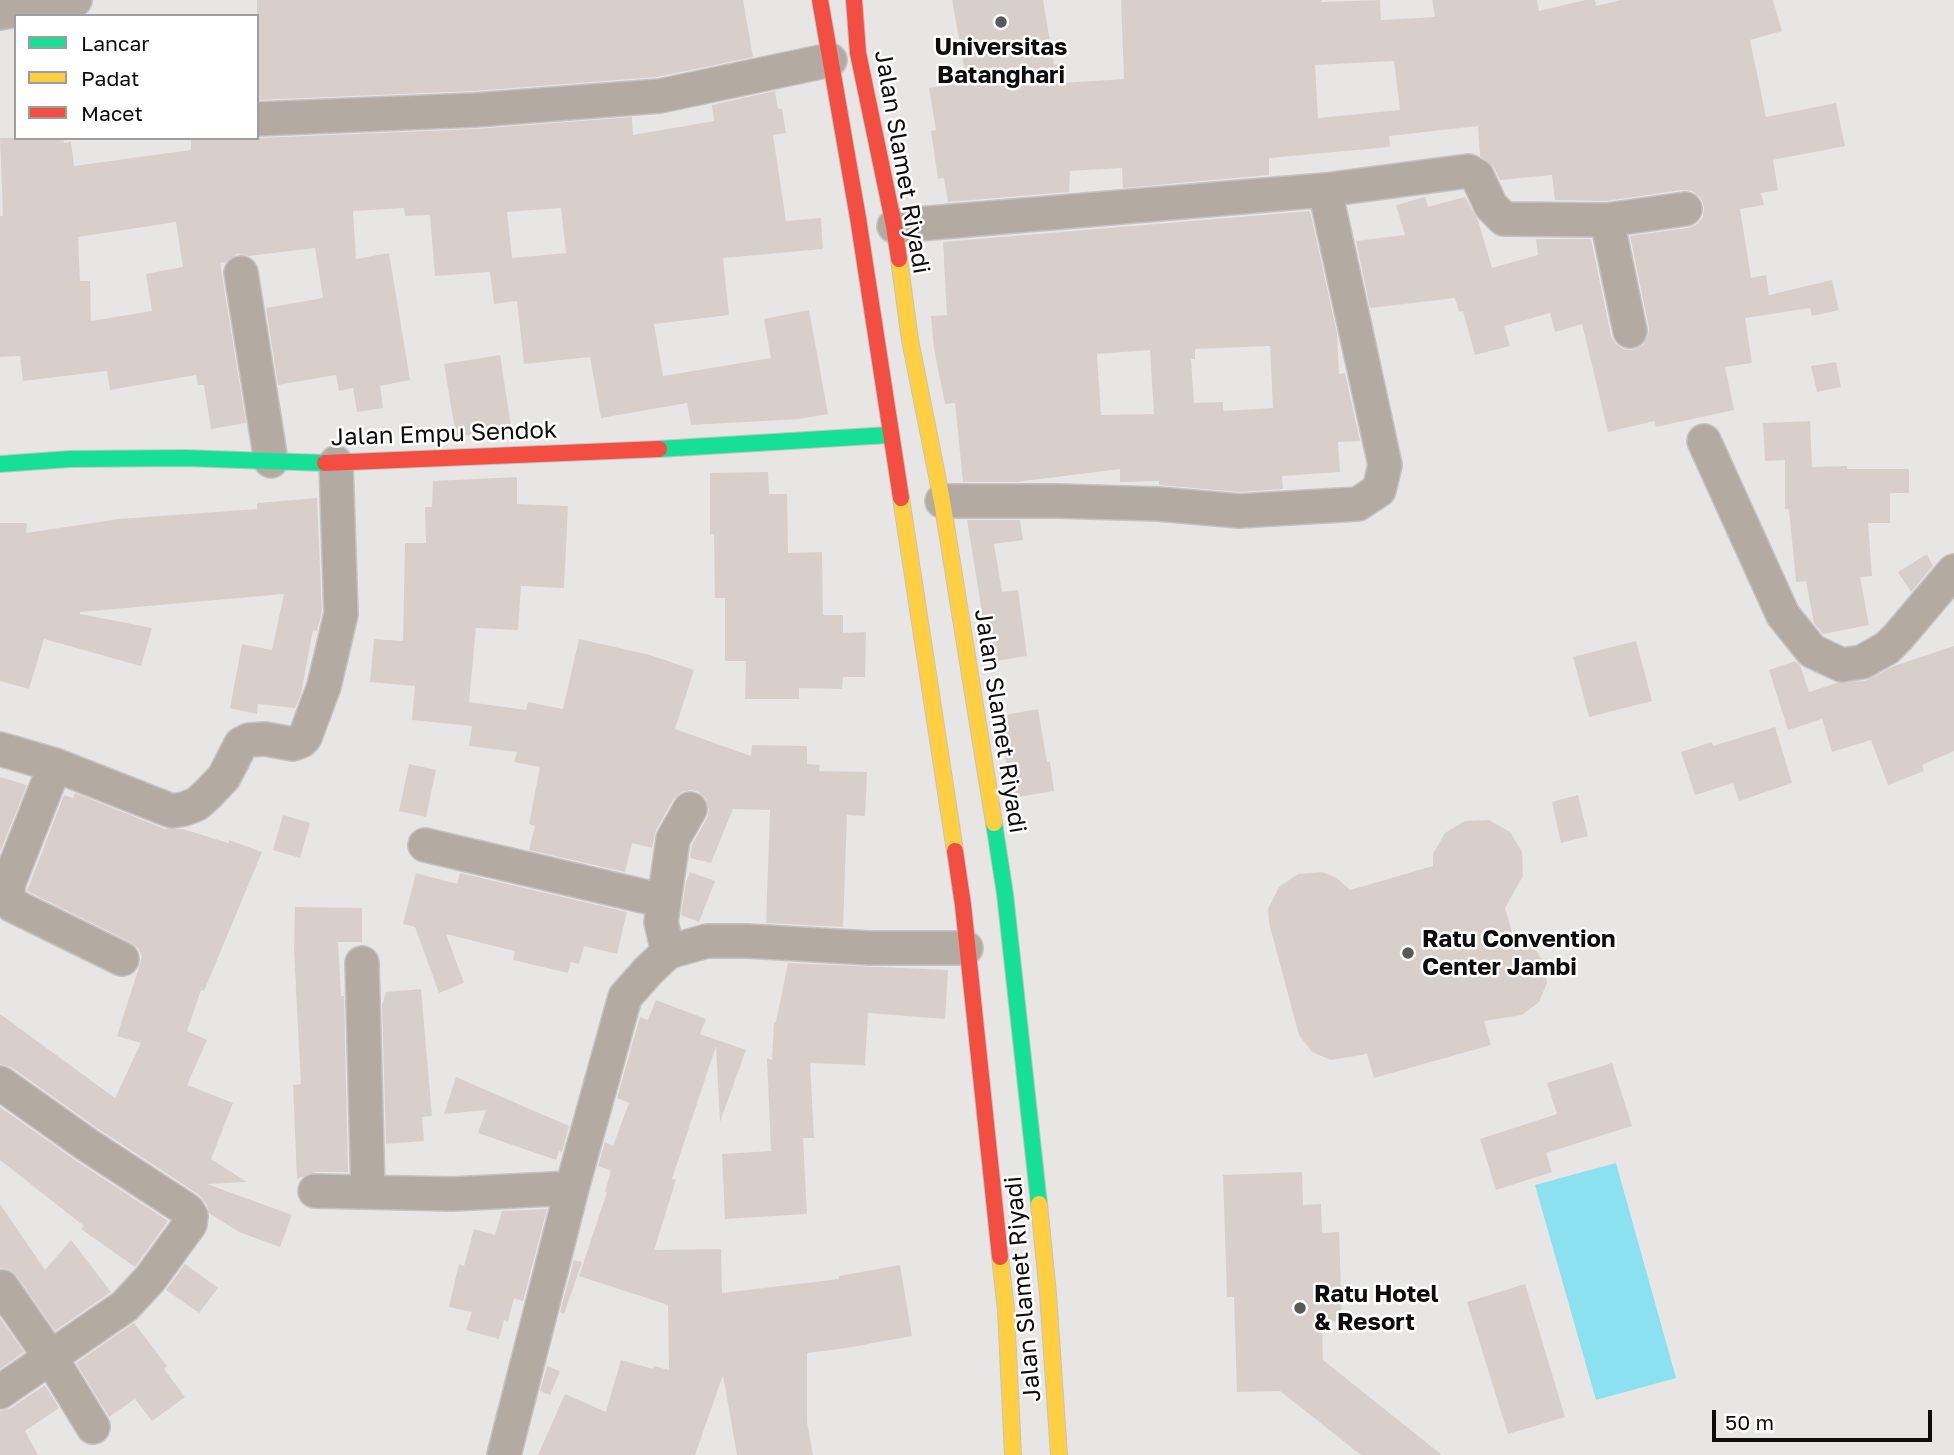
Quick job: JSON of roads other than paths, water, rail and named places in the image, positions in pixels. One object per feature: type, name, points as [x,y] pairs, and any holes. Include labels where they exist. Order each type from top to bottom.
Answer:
[{"type":"main road","name":"Jalan Slamet Riyadi","points":[[820,0],[858,218],[962,905],[1006,1310],[1013,1455]]},
{"type":"main road","name":"Jalan Slamet Riyadi","points":[[854,0],[858,53],[894,226],[910,340],[942,501],[994,897],[1027,1075],[1048,1294],[1059,1455]]},
{"type":"main road","name":"Jalan Empu Sendok","points":[[0,464],[70,459],[184,458],[336,463],[889,435]]},
{"type":"main road","points":[[962,905],[994,897]]},
{"type":"street","points":[[0,13],[75,0]]},
{"type":"street","points":[[259,120],[475,110],[660,96],[830,60]]},
{"type":"street","points":[[894,226],[1325,190],[1468,171],[1477,176],[1491,206],[1504,219],[1607,220],[1685,209]]},
{"type":"street","points":[[942,501],[1107,502],[1239,511],[1358,504],[1379,490],[1385,465],[1325,190]]},
{"type":"street","points":[[1607,220],[1630,331]]},
{"type":"street","points":[[241,273],[271,461]]},
{"type":"street","points":[[1704,441],[1783,615],[1812,651],[1842,665],[1862,662],[1887,648],[1953,573]]},
{"type":"street","points":[[0,748],[55,765],[172,811],[197,804],[208,794],[224,777],[241,744],[249,740],[265,739],[293,744],[305,737],[324,686],[341,614],[336,463]]},
{"type":"street","points":[[55,765],[9,882],[7,898],[12,905],[122,959]]},
{"type":"street","points":[[668,952],[661,922],[673,839],[690,809]]},
{"type":"street","points":[[425,845],[664,901]]},
{"type":"street","points":[[504,1455],[572,1188],[625,997],[648,971],[668,952],[707,941],[870,948],[966,948]]},
{"type":"street","points":[[362,963],[368,1192]]},
{"type":"street","points":[[0,1083],[86,1144],[187,1210],[191,1216],[190,1224],[150,1279],[125,1306],[0,1392]]},
{"type":"street","points":[[315,1191],[452,1194],[572,1188]]},
{"type":"street","points":[[0,1288],[2,1287],[51,1358],[93,1427]]},
{"type":"water","points":[[1616,1163],[1676,1378],[1596,1400],[1535,1185]]},
{"type":"place","name":"Universitas Batanghari","points":[[1001,22]]},
{"type":"place","name":"Ratu Convention Center Jambi","points":[[1408,953]]},
{"type":"place","name":"Ratu Hotel & Resort","points":[[1300,1308]]}]
